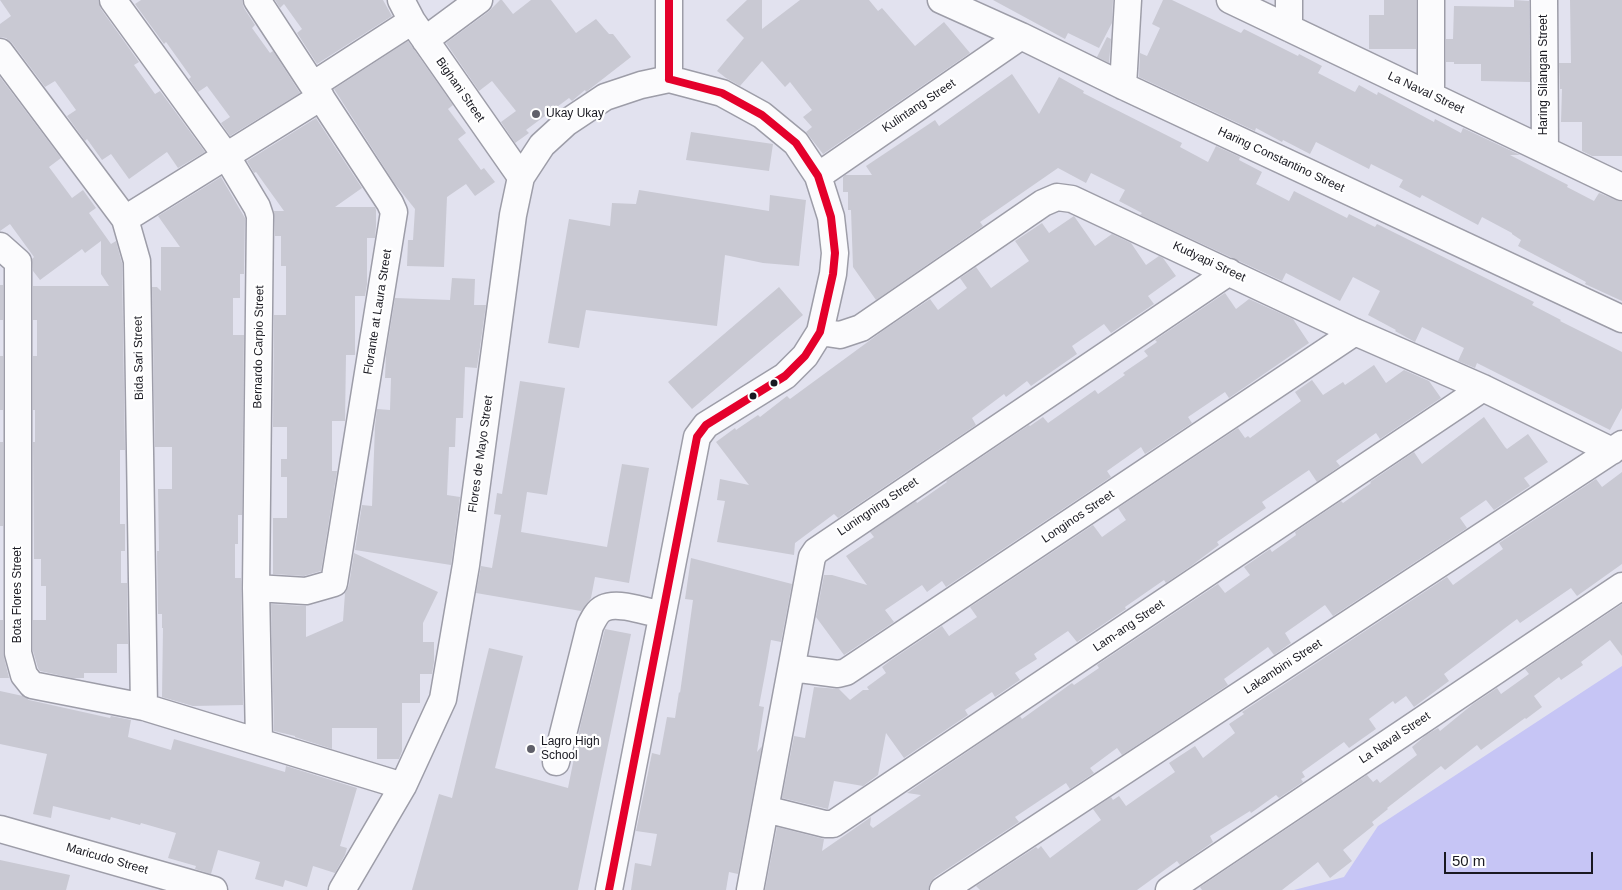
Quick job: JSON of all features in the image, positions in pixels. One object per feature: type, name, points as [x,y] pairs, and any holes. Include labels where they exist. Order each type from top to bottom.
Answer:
[{"type":"street","name":"Bernardo Carpio Street","points":[[113,0],[227,157],[257,207],[260,216],[256,588],[259,740]]},
{"type":"street","name":"Florante at Laura Street","points":[[256,588],[306,591],[334,583],[394,212],[390,202],[257,0]]},
{"type":"street","points":[[125,219],[227,157],[412,20],[479,0]]},
{"type":"street","points":[[609,890],[697,437],[706,425],[785,376],[805,356],[820,332],[833,274],[835,253],[831,217],[818,176],[796,143],[762,115],[722,93],[669,79],[669,0]]},
{"type":"street","name":"Haring Constantino Street","points":[[941,0],[1622,319]]},
{"type":"street","points":[[1123,86],[1128,0]]},
{"type":"street","name":"La Naval Street","points":[[1230,0],[1622,187]]},
{"type":"street","points":[[1288,0],[1289,28]]},
{"type":"street","points":[[1431,0],[1431,96]]},
{"type":"street","name":"Haring Silangan Street","points":[[1544,0],[1545,149]]},
{"type":"street","name":"Bighani Street","points":[[412,20],[522,178]]},
{"type":"street","name":"Kulintang Street","points":[[818,176],[1021,36]]},
{"type":"street","name":"Bida Sari Street","points":[[0,52],[125,219],[137,261],[144,707]]},
{"type":"street","name":"Flores de Mayo Street","points":[[342,890],[403,786],[442,699],[466,564],[513,215],[522,178],[542,145],[566,123],[605,97],[641,84],[669,79]]},
{"type":"street","name":"Kudyapi Street","points":[[820,332],[840,335],[861,328],[1042,203],[1057,197],[1072,199],[1355,332],[1617,447]]},
{"type":"street","name":"Bota Flores Street","points":[[0,246],[18,262],[18,653],[24,675],[32,684],[144,707],[259,740],[403,786]]},
{"type":"street","name":"Luningning Street","points":[[750,890],[812,557],[816,551],[1229,272]]},
{"type":"street","name":"Longinos Street","points":[[792,668],[838,674],[846,672],[1355,332]]},
{"type":"street","name":"Lam-ang Street","points":[[765,810],[825,824],[833,824],[1483,388]]},
{"type":"street","name":"Lakambini Street","points":[[943,890],[1617,447]]},
{"type":"street","name":"La Naval Street","points":[[1169,890],[1622,586]]},
{"type":"street","points":[[556,762],[590,626],[595,617],[602,608],[613,605],[662,615]]},
{"type":"street","name":"Maricudo Street","points":[[0,829],[214,890]]},
{"type":"shaded area","points":[[1622,666],[1622,890],[1294,890],[1344,877],[1378,826]]},
{"type":"building","points":[[0,0],[98,0],[101,9],[139,62],[134,65],[155,94],[160,91],[205,152],[178,168],[167,152],[129,179],[111,154],[102,160],[67,116],[76,110],[55,81],[45,87],[12,43],[6,38],[0,37],[0,24],[11,16]]},
{"type":"building","points":[[141,0],[242,0],[244,8],[255,25],[252,28],[270,53],[273,51],[300,93],[230,136],[221,123],[230,117],[207,86],[198,92],[189,79],[191,77],[166,42],[164,44],[135,4]]},
{"type":"building","points":[[275,0],[383,0],[392,16],[317,64],[297,33],[302,29],[284,4],[280,8]]},
{"type":"building","points":[[500,0],[513,14],[531,0],[551,0],[576,33],[596,19],[609,34],[613,34],[631,57],[586,92],[585,90],[572,101],[569,98],[526,130],[529,133],[515,143],[501,122],[516,111],[492,81],[479,91],[446,43],[488,12]]},
{"type":"building","points":[[747,0],[762,0],[762,29],[800,0],[869,0],[878,11],[882,8],[915,46],[944,22],[970,53],[823,154],[806,132],[812,127],[803,117],[812,110],[790,82],[785,87],[762,61],[740,86],[717,71],[744,38],[726,20]]},
{"type":"building","points":[[993,0],[1113,0],[1112,23],[1099,48],[1068,33],[1065,39]]},
{"type":"building","points":[[1163,0],[1172,0],[1241,33],[1244,29],[1298,56],[1299,54],[1322,66],[1318,73],[1355,92],[1359,85],[1377,95],[1378,92],[1434,122],[1435,119],[1461,133],[1463,128],[1520,155],[1510,155],[1568,185],[1567,187],[1594,201],[1599,193],[1622,202],[1622,301],[1585,284],[1586,282],[1518,246],[1521,240],[1512,233],[1482,217],[1478,225],[1422,195],[1420,198],[1399,187],[1403,180],[1371,164],[1369,169],[1316,142],[1310,154],[1283,140],[1282,142],[1256,128],[1255,131],[1139,77],[1140,53],[1147,56],[1160,28],[1152,24]]},
{"type":"building","points":[[1384,0],[1416,0],[1416,49],[1369,49],[1369,15],[1384,15]]},
{"type":"building","points":[[1514,0],[1529,1],[1530,82],[1481,81],[1481,64],[1454,64],[1454,62],[1446,62],[1446,39],[1453,39],[1454,6],[1514,7]]},
{"type":"building","points":[[1570,0],[1622,0],[1622,156],[1592,156],[1582,151],[1582,122],[1561,122],[1562,89],[1560,89],[1559,63],[1571,63]]},
{"type":"building","points":[[1107,37],[1111,39],[1109,63],[1097,57]]},
{"type":"building","points":[[408,41],[453,105],[448,109],[466,133],[458,139],[481,170],[484,168],[495,182],[475,196],[466,184],[447,197],[444,267],[407,266],[408,240],[413,240],[415,209],[395,184],[334,89]]},
{"type":"building","points":[[1012,74],[1039,114],[1059,77],[1084,91],[1083,93],[1182,143],[1180,147],[1208,162],[1216,146],[1240,157],[1239,160],[1262,172],[1256,184],[1289,201],[1294,191],[1347,218],[1349,214],[1375,227],[1377,224],[1534,302],[1532,305],[1560,321],[1622,352],[1622,408],[1610,430],[1477,363],[1475,368],[1458,361],[1464,348],[1422,327],[1415,342],[1368,315],[1380,291],[1353,277],[1340,301],[1286,273],[1282,281],[1140,215],[1142,213],[1119,201],[1125,190],[1091,173],[1086,183],[1058,168],[980,222],[983,226],[876,300],[853,267],[851,210],[848,210],[848,192],[843,192],[843,177],[845,175],[872,175],[866,166],[935,120],[939,126]]},
{"type":"building","points":[[0,77],[61,158],[49,167],[72,198],[83,190],[96,208],[89,213],[111,244],[116,241],[122,263],[125,450],[120,450],[120,524],[125,524],[125,551],[121,551],[121,583],[127,583],[128,644],[117,644],[117,673],[84,673],[84,678],[72,678],[40,671],[33,651],[33,620],[46,620],[46,586],[41,586],[41,559],[34,559],[33,442],[35,442],[35,410],[33,410],[33,356],[37,356],[37,320],[33,320],[33,286],[109,286],[101,274],[101,241],[85,253],[82,249],[40,280],[33,271],[32,259],[34,257],[10,224],[0,231]]},
{"type":"building","points":[[316,118],[362,188],[335,207],[375,207],[376,226],[375,238],[367,238],[367,284],[365,296],[355,296],[355,355],[346,355],[345,421],[332,421],[332,471],[337,471],[321,571],[304,576],[273,574],[273,518],[287,518],[287,477],[281,477],[281,459],[287,459],[287,427],[273,427],[274,315],[286,315],[286,266],[281,266],[281,236],[275,236],[274,211],[284,211],[256,172],[254,173],[247,161]]},
{"type":"building","points":[[691,132],[773,144],[769,171],[686,160]]},
{"type":"building","points":[[221,177],[245,218],[244,274],[240,274],[240,298],[233,298],[233,335],[244,335],[242,515],[238,515],[238,544],[235,544],[235,578],[241,578],[243,705],[193,706],[162,697],[163,628],[162,614],[158,614],[158,489],[172,489],[172,447],[155,447],[152,287],[157,287],[161,291],[161,247],[180,247],[158,216]]},
{"type":"building","points":[[639,190],[769,211],[770,195],[806,200],[799,266],[763,263],[725,255],[717,326],[586,310],[579,348],[548,343],[569,219],[610,226],[612,203],[636,204]]},
{"type":"building","points":[[1074,216],[1095,246],[1112,234],[1131,243],[1146,265],[1159,256],[1163,258],[1176,276],[1148,296],[1154,304],[1111,333],[1104,324],[1072,346],[1077,354],[1031,386],[1027,381],[1006,397],[1004,394],[972,418],[976,425],[838,518],[834,514],[795,543],[794,555],[717,542],[725,501],[717,500],[720,479],[749,485],[716,442],[735,428],[736,430],[758,415],[760,417],[787,396],[790,399],[884,330],[930,299],[938,310],[967,288],[960,278],[976,267],[991,288],[1029,261],[1015,241],[1042,223],[1049,233]]},
{"type":"building","points":[[452,278],[475,279],[474,305],[486,305],[477,368],[465,367],[463,418],[456,418],[455,447],[449,447],[447,495],[460,497],[451,565],[355,550],[362,505],[372,506],[377,409],[390,410],[391,378],[385,378],[386,354],[395,298],[450,300]]},
{"type":"building","points":[[0,285],[3,285],[3,320],[0,320]]},
{"type":"building","points":[[779,287],[803,315],[692,409],[668,382]]},
{"type":"building","points":[[1225,293],[1236,309],[1249,299],[1293,319],[1309,343],[1229,398],[1225,392],[1188,417],[1192,423],[1145,454],[1141,447],[1107,471],[1111,477],[946,587],[942,581],[927,592],[922,585],[885,610],[894,622],[844,655],[816,617],[824,575],[832,575],[867,585],[846,556],[874,537],[870,532],[916,501],[917,503],[1029,425],[1043,417],[1048,423],[1095,390],[1098,394],[1125,375],[1123,373],[1148,356],[1144,351],[1157,342],[1155,340]]},
{"type":"building","points":[[0,356],[3,356],[3,410],[0,410]]},
{"type":"building","points":[[1374,365],[1386,383],[1404,370],[1429,381],[1441,398],[1380,439],[1376,433],[1336,461],[1340,466],[1317,482],[1309,470],[1262,502],[1266,508],[1217,542],[1219,545],[1191,566],[1166,583],[1164,580],[1125,607],[1126,609],[1077,642],[1068,631],[1034,654],[1037,659],[1015,673],[1020,680],[995,697],[992,692],[965,710],[968,715],[904,758],[886,733],[878,775],[863,786],[834,781],[828,809],[782,798],[794,736],[805,738],[814,687],[839,689],[850,700],[863,690],[869,690],[867,687],[886,673],[882,667],[891,660],[942,626],[949,636],[977,617],[970,607],[1093,525],[1102,537],[1126,520],[1118,508],[1238,428],[1245,438],[1248,436],[1250,438],[1301,401],[1295,392],[1312,380],[1323,395],[1343,382],[1345,385]]},
{"type":"building","points":[[520,381],[565,388],[547,495],[527,492],[521,532],[607,547],[622,464],[649,468],[629,583],[595,577],[591,598],[581,611],[476,593],[481,566],[492,568],[501,515],[494,514],[497,493],[502,494]]},
{"type":"building","points":[[1484,417],[1507,449],[1528,434],[1548,462],[1524,478],[1530,486],[1494,510],[1486,500],[1460,518],[1467,528],[1333,616],[1325,605],[1285,633],[1291,643],[1274,655],[1268,647],[1224,679],[1228,685],[1122,755],[1117,748],[1090,768],[1094,773],[1070,789],[1066,783],[1015,817],[1019,822],[935,877],[930,883],[928,890],[765,890],[777,827],[824,839],[822,851],[871,817],[870,825],[873,828],[921,795],[907,793],[1020,716],[1022,719],[1072,683],[1074,685],[1099,668],[1097,665],[1218,584],[1225,593],[1250,575],[1244,567],[1270,549],[1272,552],[1296,535],[1295,532],[1341,501],[1343,503],[1414,452],[1422,464]]},
{"type":"building","points":[[0,442],[3,442],[3,526],[0,526]]},
{"type":"building","points":[[1622,472],[1622,564],[1577,596],[1571,588],[1520,623],[1517,619],[1444,674],[1449,681],[1414,707],[1406,696],[1395,704],[1393,701],[1369,719],[1376,729],[1349,748],[1344,742],[1302,772],[1305,777],[1301,779],[1303,782],[1279,798],[1276,795],[1251,813],[1250,811],[1210,836],[1213,842],[1180,865],[1177,861],[1137,890],[980,890],[976,886],[1036,847],[1038,849],[1041,846],[1050,858],[1101,820],[1093,809],[1111,797],[1113,800],[1119,796],[1126,806],[1175,772],[1169,763],[1195,746],[1203,758],[1235,733],[1229,724],[1244,714],[1242,712],[1447,577],[1453,585],[1503,549],[1499,543],[1596,479],[1602,487]]},
{"type":"building","points":[[354,553],[438,592],[423,623],[423,642],[434,642],[432,674],[420,674],[420,703],[402,703],[402,751],[399,759],[377,759],[377,728],[332,728],[332,749],[274,731],[271,604],[306,606],[306,637],[343,621],[345,593],[349,585]]},
{"type":"building","points":[[691,558],[792,584],[781,642],[771,640],[759,706],[764,707],[757,752],[762,746],[738,874],[729,872],[726,890],[631,890],[635,863],[651,866],[657,834],[636,831],[652,753],[660,755],[667,717],[675,718],[693,600],[685,599]]},
{"type":"building","points":[[1622,604],[1622,656],[1610,640],[1581,662],[1583,665],[1561,680],[1559,677],[1534,696],[1542,707],[1526,719],[1481,750],[1477,745],[1445,770],[1441,766],[1387,808],[1372,822],[1374,825],[1343,850],[1352,861],[1330,878],[1318,862],[1282,890],[1202,890],[1200,887],[1367,775],[1373,782],[1377,779],[1380,783],[1417,755],[1412,747],[1426,735],[1438,728],[1440,731],[1473,704],[1497,688],[1501,694],[1529,674],[1525,669]]},
{"type":"building","points":[[0,620],[3,620],[3,653],[9,678],[0,678]]},
{"type":"building","points":[[605,629],[631,634],[578,890],[412,890],[439,794],[452,798],[489,648],[523,656],[495,768],[568,788],[581,723]]},
{"type":"building","points":[[0,691],[23,696],[29,700],[110,718],[111,716],[131,720],[128,737],[171,750],[174,739],[285,772],[286,766],[357,788],[340,846],[347,848],[345,855],[335,873],[313,866],[307,887],[285,880],[283,887],[255,879],[260,862],[218,850],[211,874],[195,869],[196,866],[168,858],[176,833],[141,823],[140,825],[111,817],[110,820],[53,806],[51,818],[33,814],[47,754],[0,744]]},
{"type":"building","points":[[0,860],[70,875],[66,890],[0,890]]},
{"type":"transit line","points":[[669,0],[669,79]]},
{"type":"transit line","points":[[609,890],[697,437],[706,425],[785,376],[805,356],[820,332],[833,274],[835,253],[831,217],[818,176],[796,143],[762,115],[722,93],[669,79]]},
{"type":"place","name":"Ukay Ukay","points":[[536,114]]},
{"type":"place","name":"Lagro High School","points":[[531,749]]}]
